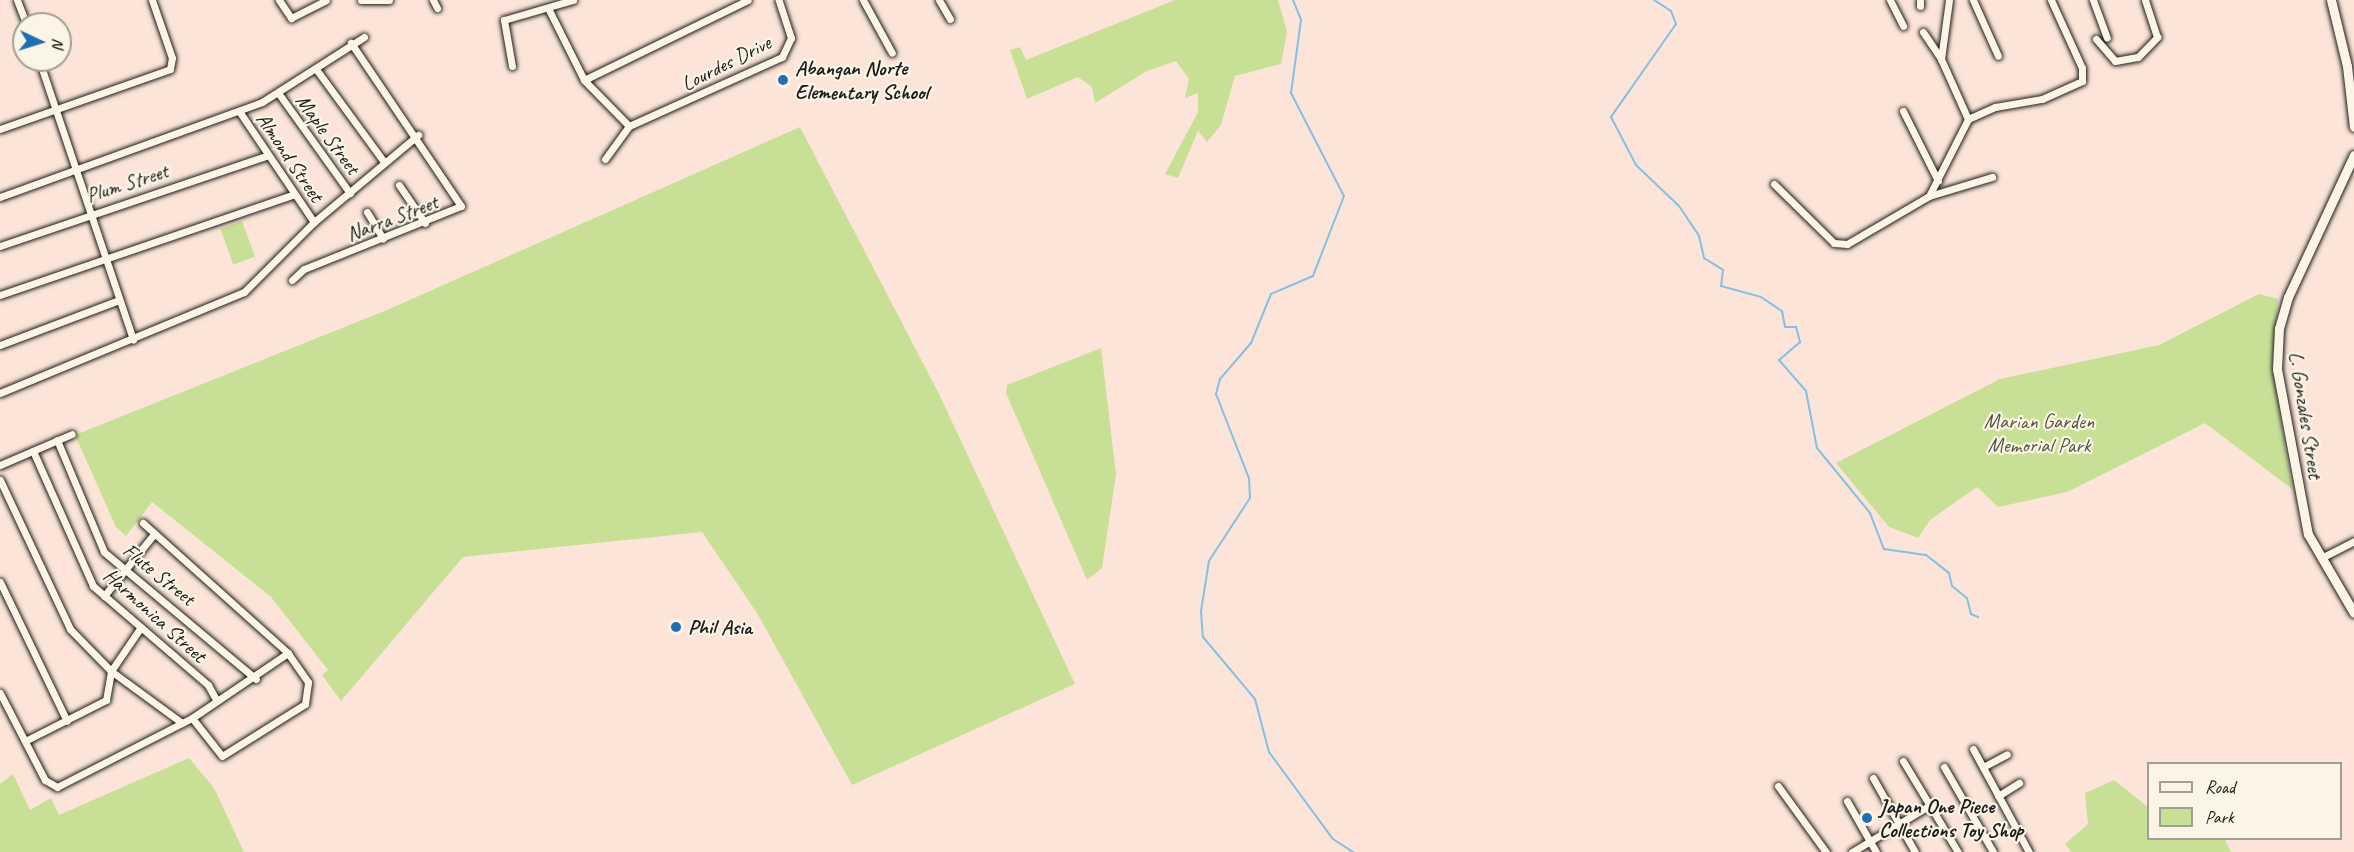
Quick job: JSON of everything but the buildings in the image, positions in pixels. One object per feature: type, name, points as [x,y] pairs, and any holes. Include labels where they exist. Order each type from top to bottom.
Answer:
[{"type":"street","points":[[0,129],[57,112],[170,69],[172,58],[152,0]]},
{"type":"street","points":[[279,0],[291,18],[326,0]]},
{"type":"street","points":[[361,0],[389,0]]},
{"type":"street","points":[[432,0],[438,8]]},
{"type":"street","points":[[512,66],[504,20],[573,0]]},
{"type":"street","points":[[584,80],[748,0]]},
{"type":"street","name":"Lourdes Drive","points":[[629,126],[782,57],[791,38],[779,0]]},
{"type":"street","points":[[863,0],[892,53]]},
{"type":"street","points":[[939,0],[950,19]]},
{"type":"street","points":[[1890,0],[1903,26]]},
{"type":"street","points":[[1941,59],[1949,0]]},
{"type":"street","points":[[1972,0],[1998,56]]},
{"type":"street","points":[[1929,196],[1968,119],[2079,85],[2082,68],[2051,0]]},
{"type":"street","points":[[2093,0],[2107,38]]},
{"type":"street","points":[[2096,39],[2115,61],[2138,57],[2157,37],[2145,0]]},
{"type":"street","points":[[2331,0],[2351,65],[2354,127]]},
{"type":"street","points":[[548,8],[584,80],[629,126],[605,159]]},
{"type":"street","points":[[1923,32],[1941,59],[1968,119]]},
{"type":"street","points":[[0,197],[239,111],[279,94],[363,37]]},
{"type":"street","points":[[0,393],[133,340],[244,292],[314,222],[418,135],[351,44]]},
{"type":"street","points":[[316,69],[384,162]]},
{"type":"street","points":[[43,72],[133,340]]},
{"type":"street","name":"Maple Street","points":[[279,94],[350,192]]},
{"type":"street","name":"Almond Street","points":[[239,111],[292,195],[314,222]]},
{"type":"street","points":[[1903,111],[1938,181]]},
{"type":"street","name":"Narra Street","points":[[292,280],[304,268],[425,223],[461,206],[418,135]]},
{"type":"street","name":"L. Gonzales Street","points":[[2354,155],[2279,328],[2277,369],[2308,534],[2354,613]]},
{"type":"street","name":"Plum Street","points":[[0,246],[90,212],[266,156]]},
{"type":"street","points":[[1774,184],[1834,243],[1847,244],[1929,196],[1992,177]]},
{"type":"street","points":[[399,185],[425,223]]},
{"type":"street","points":[[0,295],[105,256],[292,195]]},
{"type":"street","points":[[367,212],[382,239]]},
{"type":"street","points":[[0,345],[119,300]]},
{"type":"street","points":[[0,465],[72,434]]},
{"type":"street","name":"Flute Street","points":[[57,440],[104,552],[127,566],[256,679]]},
{"type":"street","name":"Harmonica Street","points":[[33,451],[93,586],[208,685],[217,701]]},
{"type":"street","points":[[0,480],[70,629],[111,671],[182,723]]},
{"type":"street","points":[[143,523],[288,653],[308,682],[305,704],[222,756],[192,718]]},
{"type":"street","points":[[104,596],[154,534]]},
{"type":"street","points":[[2321,558],[2354,541]]},
{"type":"street","points":[[0,582],[67,721]]},
{"type":"street","points":[[25,741],[106,700],[111,671],[141,627]]},
{"type":"street","points":[[0,693],[52,787],[192,718],[256,679],[288,653]]},
{"type":"street","points":[[1973,749],[2029,852]]},
{"type":"street","points":[[1983,767],[2007,754]]},
{"type":"street","points":[[1904,761],[1932,804],[1958,852]]},
{"type":"street","points":[[1944,767],[1993,852]]},
{"type":"street","points":[[1873,778],[1915,852]]},
{"type":"street","points":[[1998,796],[2019,783]]},
{"type":"street","points":[[1778,786],[1826,852]]},
{"type":"street","points":[[1847,801],[1876,852]]},
{"type":"street","points":[[1852,852],[1932,804]]},
{"type":"green space","points":[[1175,0],[1278,0],[1287,32],[1281,64],[1235,76],[1221,125],[1207,142],[1198,131],[1178,178],[1165,174],[1198,112],[1198,93],[1185,98],[1189,79],[1176,61],[1147,71],[1095,103],[1092,87],[1078,77],[1027,99],[1010,50],[1020,47],[1026,60]]},
{"type":"green space","points":[[800,127],[939,394],[1075,684],[852,785],[757,613],[702,532],[463,557],[341,701],[322,675],[328,670],[271,597],[152,502],[126,536],[116,527],[75,435],[387,310]]},
{"type":"green space","points":[[242,221],[255,257],[233,265],[220,229]]},
{"type":"green space","name":"Marian Garden Memorial Park","points":[[2259,294],[2278,299],[2272,367],[2292,489],[2205,423],[2067,492],[1998,507],[1977,487],[1930,520],[1918,538],[1889,527],[1836,463],[2000,379],[2159,345]]},
{"type":"green space","points":[[1101,348],[1116,474],[1102,568],[1087,580],[1006,393],[1007,385]]},
{"type":"green space","points":[[189,758],[214,788],[244,852],[0,852],[0,784],[13,774],[30,810],[51,798],[59,815]]},
{"type":"green space","points":[[2114,780],[2147,806],[2147,840],[2225,840],[2231,852],[2071,852],[2065,844],[2088,824],[2085,793]]},
{"type":"waterway","points":[[1293,0],[1301,20],[1291,93],[1344,196],[1313,276],[1271,294],[1251,343],[1220,379],[1216,394],[1249,478],[1250,498],[1209,561],[1201,611],[1203,637],[1255,699],[1269,752],[1333,839],[1353,852]]},
{"type":"waterway","points":[[1654,0],[1671,11],[1676,24],[1611,117],[1636,165],[1679,206],[1699,236],[1704,258],[1723,270],[1721,286],[1761,297],[1782,311],[1785,327],[1796,327],[1800,342],[1779,360],[1806,391],[1817,448],[1870,513],[1884,549],[1926,555],[1949,573],[1952,586],[1967,598],[1971,614],[1978,617]]},
{"type":"place","name":"Abangan Norte Elementary School","points":[[783,80]]},
{"type":"place","name":"Phil Asia","points":[[676,627]]},
{"type":"place","name":"Japan One Piece Collections Toy Shop","points":[[1867,818]]}]
